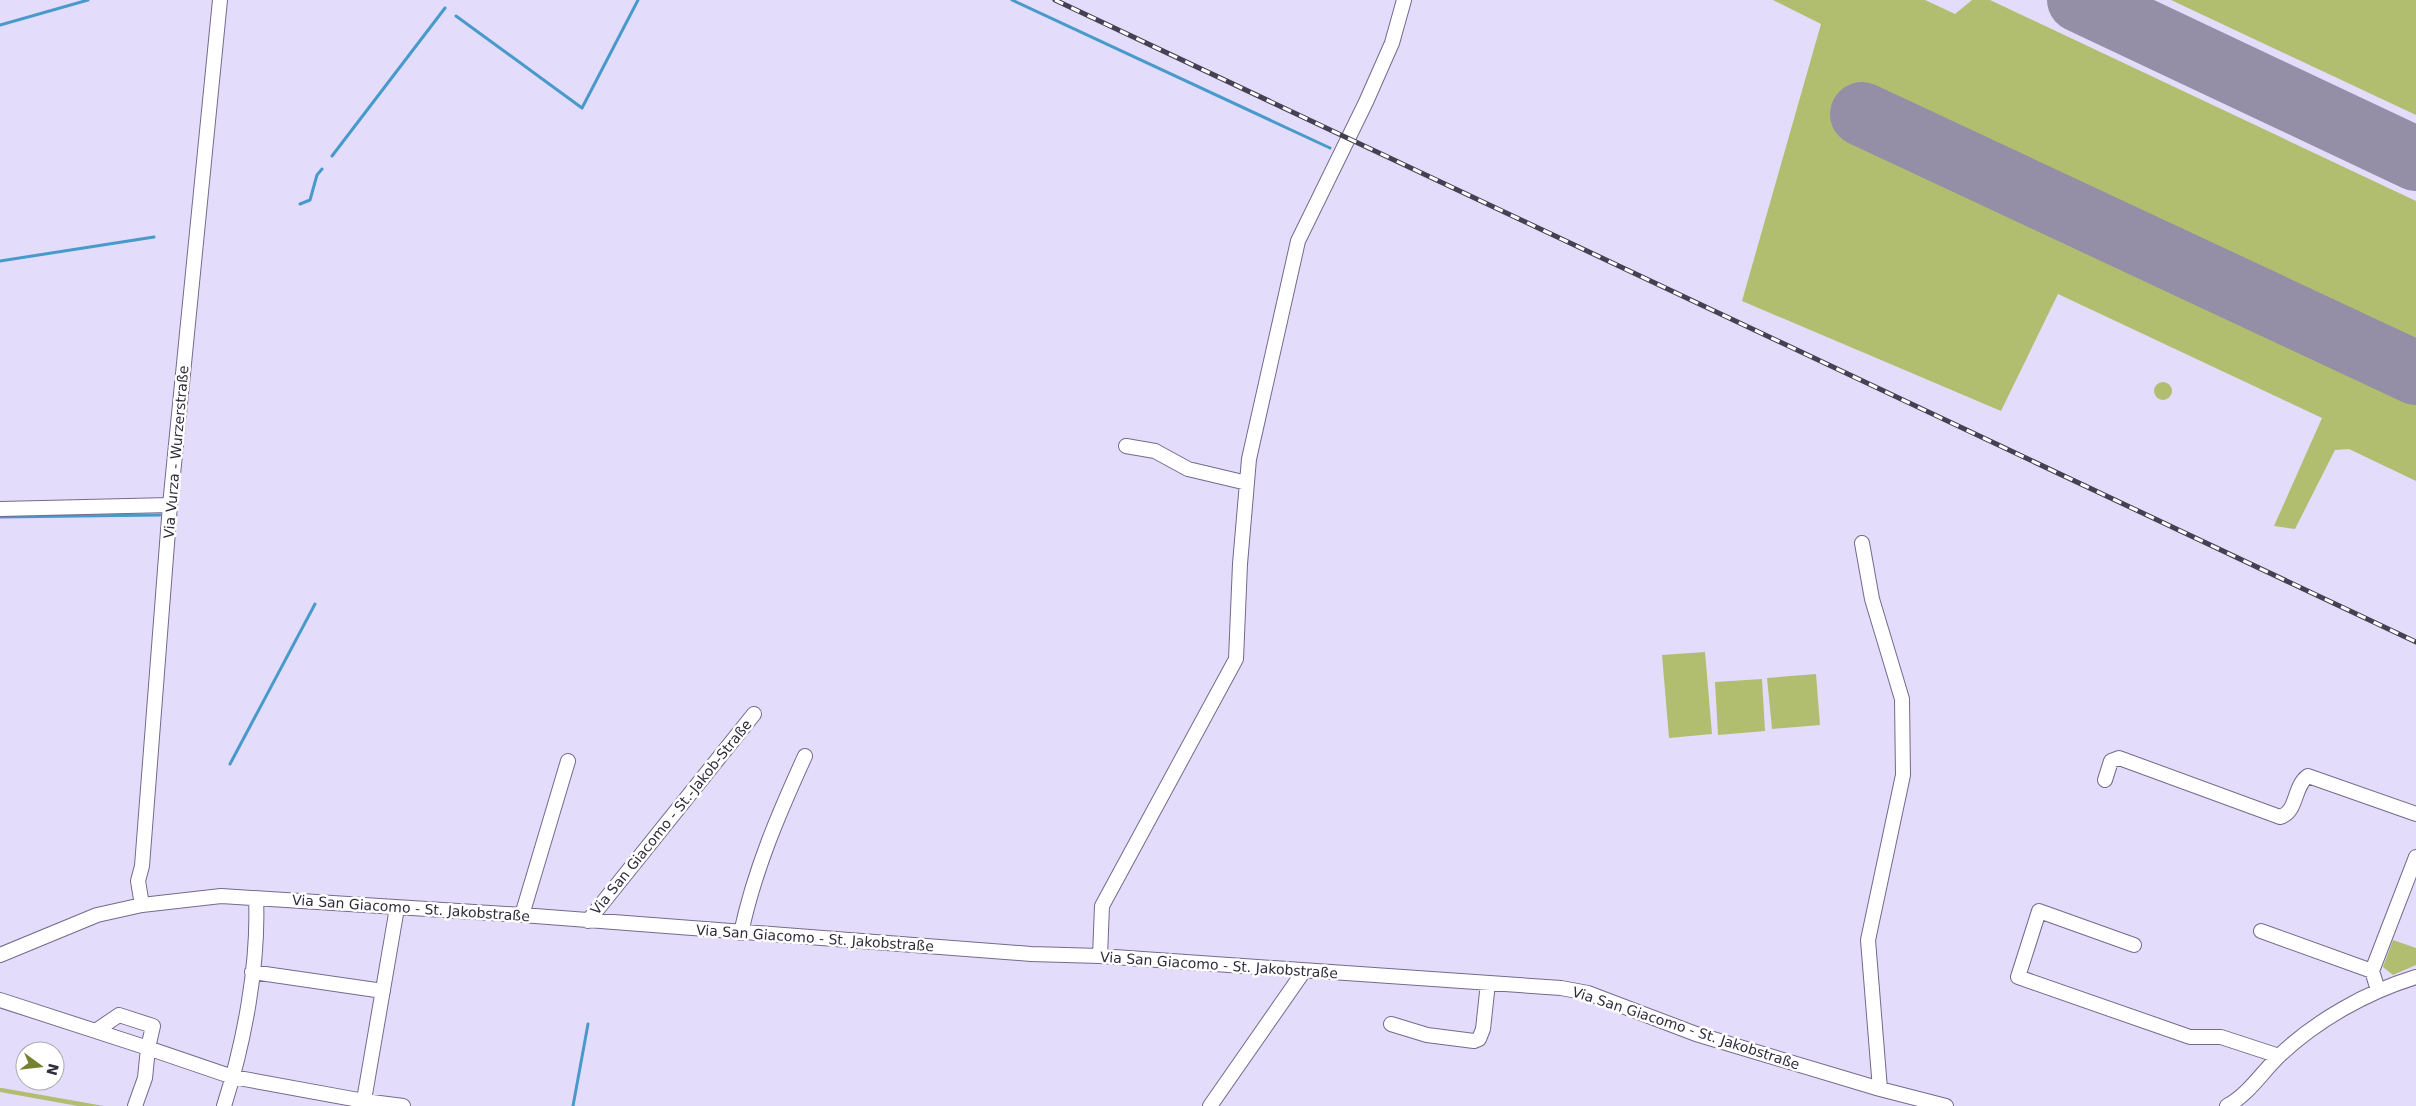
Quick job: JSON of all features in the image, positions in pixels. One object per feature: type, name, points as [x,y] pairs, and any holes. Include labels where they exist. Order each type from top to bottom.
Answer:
[{"type":"street","name":"Via Vurza - Wurzerstraße","points":[[142,905],[138,881],[142,866],[170,505],[220,0]]},
{"type":"street","points":[[1100,956],[1102,906],[1236,659],[1240,564],[1249,459],[1298,241],[1332,175],[1374,85],[1392,43],[1404,0]]},
{"type":"street","points":[[1126,446],[1155,451],[1188,469],[1247,483]]},
{"type":"street","points":[[0,508],[170,505]]},
{"type":"street","points":[[1862,543],[1872,599],[1902,699],[1904,756],[1904,775],[1868,940],[1880,1090]]},
{"type":"street","name":"Via San Giacomo - St.-Jakob-Straße","points":[[588,921],[754,714]]},
{"type":"street","points":[[742,933],[755,883],[776,818],[805,756]]},
{"type":"street","points":[[2105,780],[2111,761],[2119,758],[2280,817],[2290,812],[2301,780],[2308,776],[2416,814]]},
{"type":"street","points":[[522,915],[568,761]]},
{"type":"street","points":[[2378,990],[2372,971],[2416,857]]},
{"type":"street","name":"Via San Giacomo - St. Jakobstraße","points":[[0,955],[97,915],[142,905],[221,896],[522,915],[1031,954],[1100,956],[1561,988],[1588,993],[1676,1028],[1880,1090],[1946,1106]]},
{"type":"street","points":[[224,1106],[240,1051],[252,972],[257,914],[256,898]]},
{"type":"street","points":[[364,1104],[397,908]]},
{"type":"street","points":[[2134,945],[2038,911],[2018,977],[2190,1038],[2221,1037],[2279,1056]]},
{"type":"street","points":[[2261,931],[2372,971]]},
{"type":"street","points":[[1210,1106],[1304,971]]},
{"type":"street","points":[[252,972],[383,991]]},
{"type":"street","points":[[2227,1106],[2249,1090],[2279,1056],[2325,1021],[2378,990],[2416,977]]},
{"type":"street","points":[[1391,1024],[1427,1035],[1474,1041],[1479,1039],[1483,1029],[1488,983]]},
{"type":"street","points":[[0,1000],[97,1030],[233,1077],[364,1104],[403,1106]]},
{"type":"street","points":[[97,1030],[119,1015],[153,1026],[148,1048],[145,1078],[135,1106]]},
{"type":"green space","points":[[1773,0],[1925,0],[1955,14],[1972,0],[1990,0],[2416,201],[2416,481],[2349,449],[2335,450],[2295,529],[2274,526],[2322,418],[2058,294],[2001,411],[1742,301],[1821,24]]},
{"type":"green space","points":[[2171,0],[2416,0],[2416,115]]},
{"type":"green space","points":[[2163,382],[2171,387],[2172,391],[2167,399],[2163,400],[2155,395],[2154,391],[2159,383]]},
{"type":"green space","points":[[1705,652],[1712,734],[1669,738],[1662,655]]},
{"type":"green space","points":[[1816,674],[1820,725],[1772,729],[1767,678]]},
{"type":"green space","points":[[1762,679],[1765,731],[1718,735],[1715,682]]},
{"type":"green space","points":[[2393,940],[2416,948],[2416,965],[2393,975],[2383,967]]},
{"type":"green space","points":[[0,1088],[104,1106],[78,1106],[0,1092]]},
{"type":"waterway","points":[[0,25],[88,0]]},
{"type":"waterway","points":[[456,16],[582,108],[638,0]]},
{"type":"waterway","points":[[1012,0],[1330,148]]},
{"type":"waterway","points":[[332,156],[445,8]]},
{"type":"waterway","points":[[300,204],[310,200],[317,175],[322,169]]},
{"type":"waterway","points":[[0,261],[154,237]]},
{"type":"waterway","points":[[0,517],[160,515]]},
{"type":"waterway","points":[[230,764],[315,604]]},
{"type":"waterway","points":[[573,1106],[588,1024]]},
{"type":"runway","points":[[2079,0],[2416,159]]},
{"type":"runway","points":[[1862,114],[2416,373]]},
{"type":"railway","points":[[1055,0],[2416,642]]}]
